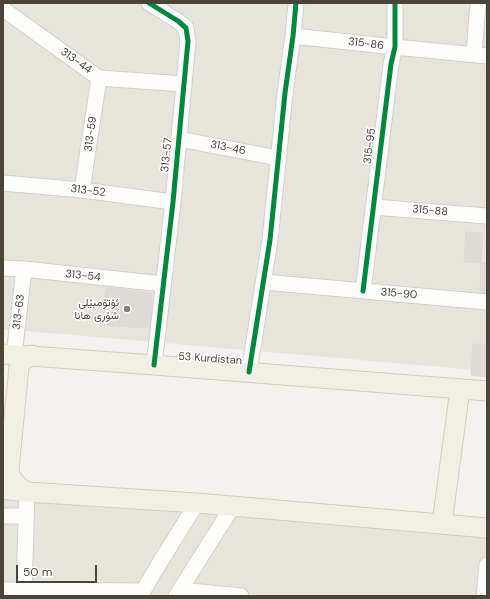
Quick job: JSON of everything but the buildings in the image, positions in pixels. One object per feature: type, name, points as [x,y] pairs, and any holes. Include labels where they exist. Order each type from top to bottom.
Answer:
[{"type":"main road","name":"53 Kurdistan","points":[[16,355],[154,364],[487,391]]},
{"type":"main road","points":[[3,439],[16,355]]},
{"type":"main road","points":[[16,355],[22,362],[19,367],[9,469],[10,475],[14,481],[18,486],[27,492]]},
{"type":"main road","points":[[442,524],[460,389]]},
{"type":"main road","points":[[3,489],[27,492],[197,503],[487,528]]},
{"type":"street","name":"313-57","points":[[149,3],[178,21],[186,28],[188,42],[179,139],[154,364]]},
{"type":"street","points":[[249,372],[270,240],[284,93],[293,36],[296,3]]},
{"type":"street","name":"315-95","points":[[363,291],[394,47],[395,3]]},
{"type":"street","points":[[478,3],[480,55]]},
{"type":"street","name":"313-44","points":[[9,8],[99,78],[184,84]]},
{"type":"street","name":"315-86","points":[[293,36],[480,55]]},
{"type":"street","name":"313-59","points":[[82,190],[99,78]]},
{"type":"street","name":"313-46","points":[[179,139],[278,158]]},
{"type":"street","name":"313-52","points":[[3,183],[82,190],[172,202]]},
{"type":"street","name":"315-88","points":[[373,207],[487,216]]},
{"type":"street","name":"313-54","points":[[3,268],[163,284]]},
{"type":"street","name":"313-63","points":[[16,355],[24,270]]},
{"type":"street","name":"315-90","points":[[264,282],[487,302]]},
{"type":"street","points":[[24,590],[27,492]]},
{"type":"street","points":[[3,590],[142,594],[162,558],[197,503]]},
{"type":"street","points":[[231,596],[178,593],[232,506]]},
{"type":"street","points":[[3,516],[26,516]]},
{"type":"street","points":[[484,596],[487,566]]},
{"type":"shaded area","points":[[3,3],[487,3],[487,371],[3,329]]},
{"type":"shaded area","points":[[3,488],[487,537],[487,596],[3,596]]},
{"type":"cycle path","points":[[149,3],[178,21],[186,28],[188,41],[173,202],[154,365]]},
{"type":"cycle path","points":[[249,372],[270,240],[296,3]]},
{"type":"cycle path","points":[[363,291],[391,64],[395,47],[395,3]]},
{"type":"place","name":"ئۆتۆمبێلی شۆری هانا","points":[[127,309]]}]
